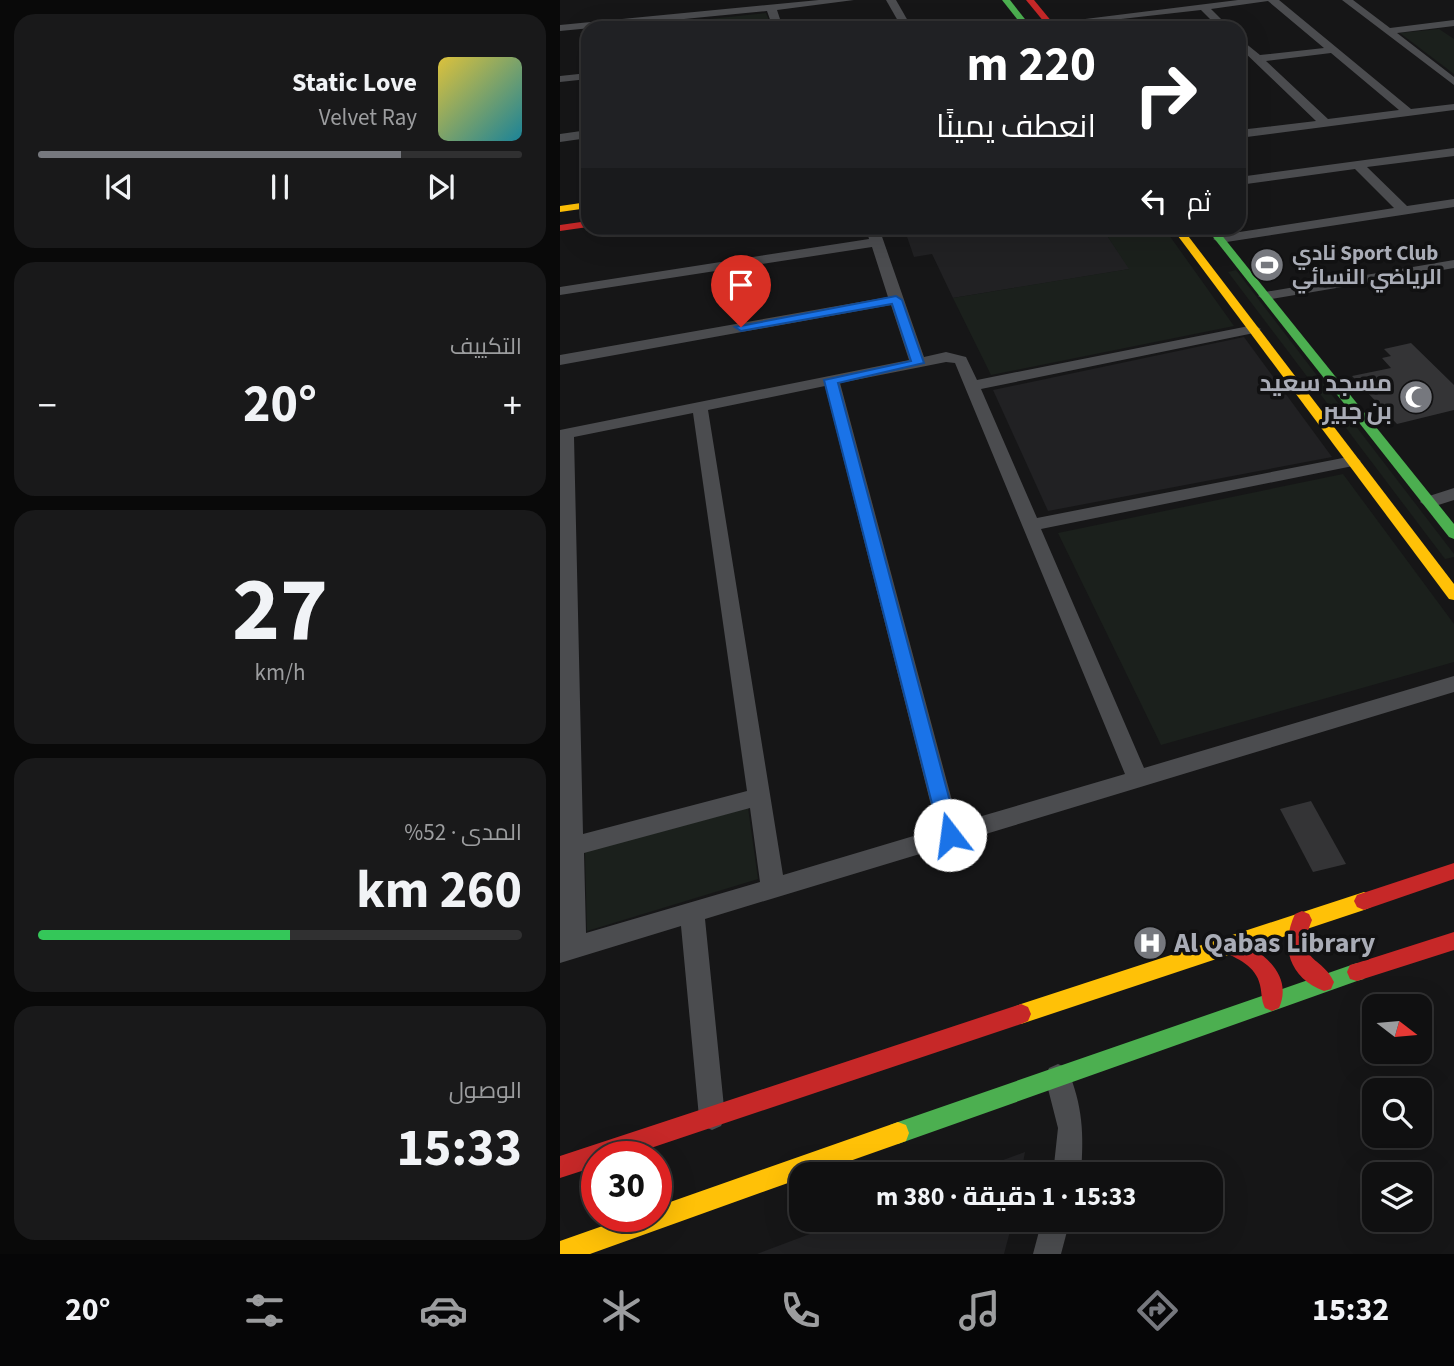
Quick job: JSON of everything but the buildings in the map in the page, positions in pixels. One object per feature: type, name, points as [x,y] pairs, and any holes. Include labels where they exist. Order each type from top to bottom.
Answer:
[{"type":"main road","points":[[1006,0],[1022,21]]},
{"type":"main road","points":[[1030,0],[1047,21]]},
{"type":"main road","points":[[560,209],[581,206]]},
{"type":"main road","points":[[560,228],[581,225]]},
{"type":"main road","points":[[1182,235],[1454,595]]},
{"type":"main road","points":[[1194,250],[1209,252],[1218,237],[1454,534]]},
{"type":"main road","points":[[1208,268],[1218,263],[1240,265]]},
{"type":"main road","points":[[1434,569],[1454,573]]},
{"type":"main road","points":[[560,1167],[1452,870]]},
{"type":"main road","points":[[1303,920],[1295,932],[1294,946],[1299,961],[1310,973],[1324,982]]},
{"type":"main road","points":[[560,1253],[1324,982],[1454,941]]},
{"type":"main road","points":[[1228,945],[1244,949],[1258,958],[1269,971],[1273,986],[1272,1001]]},
{"type":"street","points":[[700,0],[704,14]]},
{"type":"street","points":[[668,21],[704,14],[849,0]]},
{"type":"street","points":[[891,0],[903,21]]},
{"type":"street","points":[[1087,21],[1264,0]]},
{"type":"street","points":[[1273,0],[1408,113]]},
{"type":"street","points":[[1347,0],[1454,82]]},
{"type":"street","points":[[1203,7],[1218,21]]},
{"type":"street","points":[[771,8],[776,21]]},
{"type":"street","points":[[1137,14],[1144,21]]},
{"type":"street","points":[[1388,31],[1454,23]]},
{"type":"street","points":[[1442,24],[1454,34]]},
{"type":"street","points":[[560,28],[581,27]]},
{"type":"street","points":[[1246,48],[1325,123]]},
{"type":"street","points":[[1257,59],[1333,50]]},
{"type":"street","points":[[560,79],[581,77]]},
{"type":"street","points":[[1246,133],[1454,107]]},
{"type":"street","points":[[560,138],[581,135]]},
{"type":"street","points":[[1246,180],[1454,152]]},
{"type":"street","points":[[1358,165],[1404,211]]},
{"type":"street","points":[[1246,233],[1454,204]]},
{"type":"street","points":[[874,235],[918,363]]},
{"type":"street","points":[[560,291],[876,242]]},
{"type":"street","points":[[1265,296],[1448,265],[1454,279]]},
{"type":"street","points":[[560,360],[896,300]]},
{"type":"street","points":[[973,386],[1254,329]]},
{"type":"street","points":[[1138,779],[963,362],[958,358],[918,363],[563,434],[566,787],[574,846],[567,950],[772,888],[1138,779],[1454,684]]},
{"type":"street","points":[[831,380],[950,835]]},
{"type":"street","points":[[700,407],[772,888]]},
{"type":"street","points":[[1032,525],[1353,461]]},
{"type":"street","points":[[1429,502],[1454,494]]},
{"type":"street","points":[[574,846],[759,797]]},
{"type":"street","points":[[692,912],[712,1117]]},
{"type":"street","points":[[1058,1077],[1071,1128],[1069,1162]]},
{"type":"street","points":[[1047,1254],[1053,1232]]},
{"type":"shaded area","points":[[766,13],[769,21],[690,21]]},
{"type":"shaded area","points":[[1439,29],[1454,39],[1454,74],[1400,33]]},
{"type":"shaded area","points":[[906,235],[1107,235],[1130,269],[953,298],[932,254],[914,257]]},
{"type":"shaded area","points":[[1107,235],[1169,235],[1234,326],[991,375],[953,298],[1129,269]]},
{"type":"shaded area","points":[[1236,270],[1454,557],[1445,559],[1228,272]]},
{"type":"shaded area","points":[[1244,337],[1332,457],[1048,511],[993,390]]},
{"type":"shaded area","points":[[1343,474],[1454,624],[1454,662],[1161,745],[1058,533]]},
{"type":"shaded area","points":[[748,808],[758,879],[587,931],[585,852]]},
{"type":"shaded area","points":[[1025,1152],[1023,1162],[998,1162]]},
{"type":"shaded area","points":[[815,1232],[1010,1232],[1004,1254],[757,1254]]},
{"type":"traffic: fast","points":[[1006,0],[1022,21]]},
{"type":"traffic: fast","points":[[1217,235],[1454,534]]},
{"type":"traffic: fast","points":[[898,1133],[1357,972]]},
{"type":"traffic: slow","points":[[560,209],[581,206]]},
{"type":"traffic: slow","points":[[1182,235],[1454,595]]},
{"type":"traffic: slow","points":[[1021,1014],[1364,901]]},
{"type":"traffic: slow","points":[[560,1253],[898,1133]]},
{"type":"traffic: jam","points":[[1030,0],[1047,21]]},
{"type":"traffic: jam","points":[[560,228],[581,225]]},
{"type":"traffic: jam","points":[[1364,901],[1454,871]]},
{"type":"traffic: jam","points":[[1302,920],[1296,947],[1308,969],[1324,982]]},
{"type":"traffic: jam","points":[[1357,972],[1454,941]]},
{"type":"traffic: jam","points":[[1228,945],[1247,953],[1261,965],[1270,980],[1272,1001]]},
{"type":"traffic: jam","points":[[560,1167],[1021,1014]]},
{"type":"place","name":"نادي Sport Club الرياضي النسائي","points":[[1267,265]]},
{"type":"place","name":"مسجد سعيد بن جبير","points":[[1416,397]]},
{"type":"place","name":"Al Qabas Library","points":[[1150,943]]},
{"type":"route","points":[[741,327],[896,300],[918,363],[831,380],[950,835]]}]
